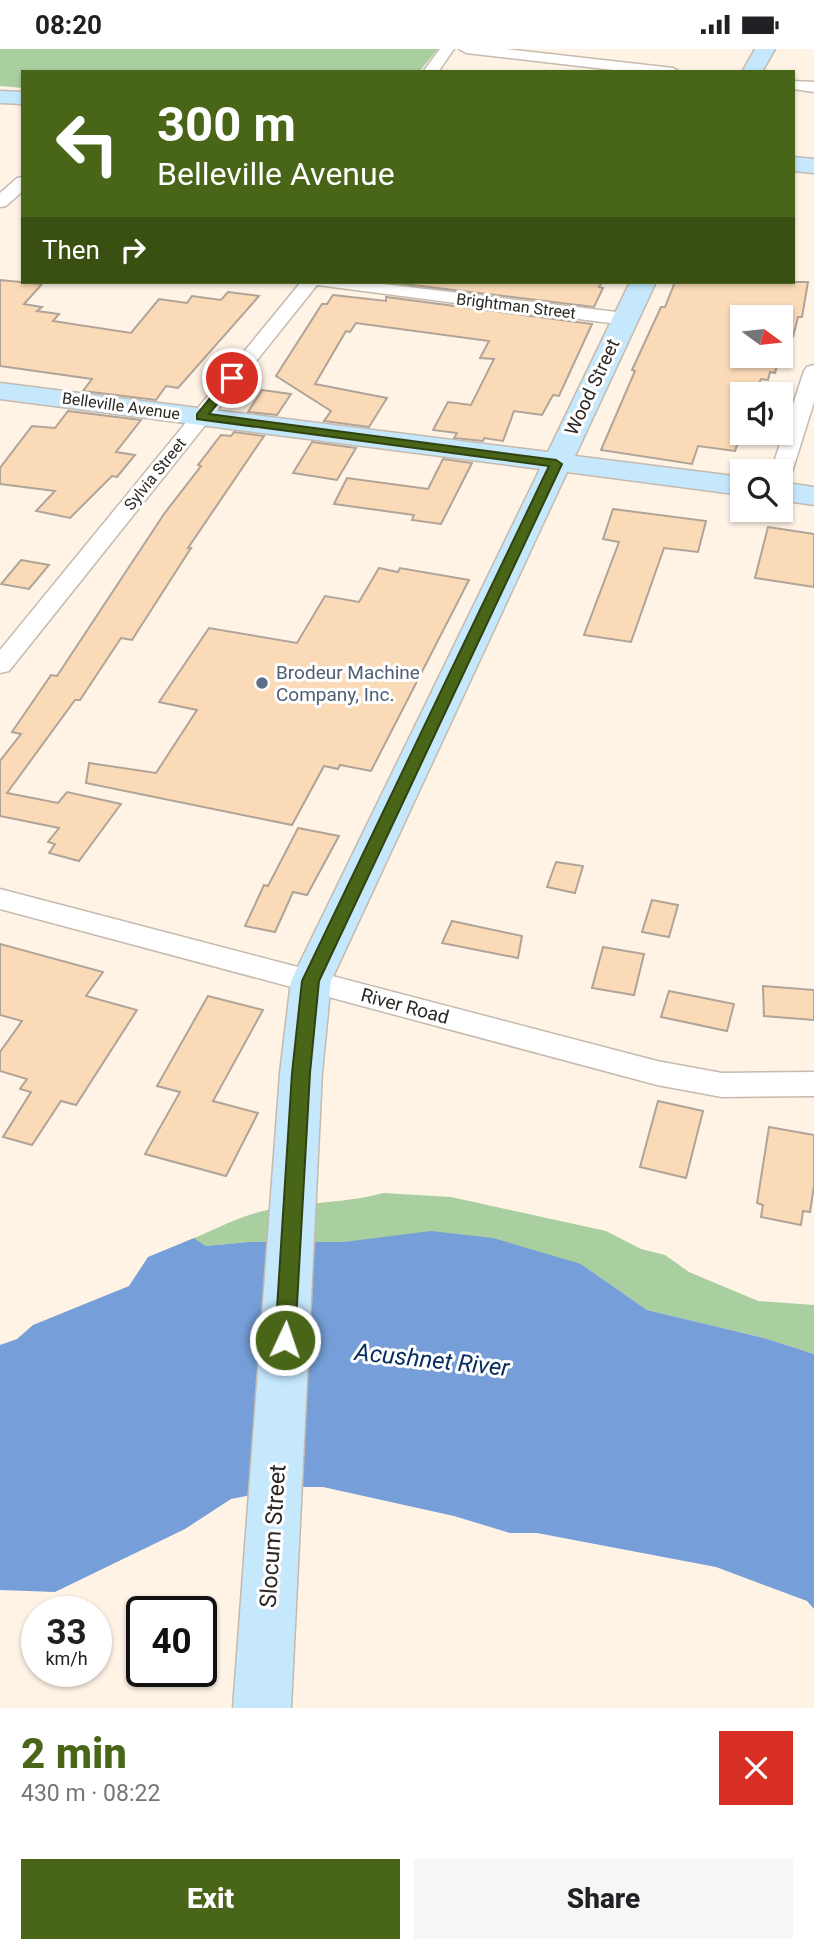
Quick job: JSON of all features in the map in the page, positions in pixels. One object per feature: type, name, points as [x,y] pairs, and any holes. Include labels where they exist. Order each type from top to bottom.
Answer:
[{"type":"street","points":[[431,70],[447,49]]},
{"type":"street","points":[[466,49],[655,70]]},
{"type":"street","points":[[753,70],[765,49]]},
{"type":"street","points":[[795,85],[814,87]]},
{"type":"street","points":[[0,97],[21,99]]},
{"type":"street","points":[[795,163],[814,166]]},
{"type":"street","points":[[0,202],[21,184]]},
{"type":"street","name":"Sylvia Street","points":[[0,666],[308,284]]},
{"type":"street","name":"Brightman Street","points":[[340,284],[625,319]]},
{"type":"street","name":"Wood Street","points":[[284,1364],[301,1073],[311,981],[642,284]]},
{"type":"street","points":[[785,459],[814,371]]},
{"type":"street","name":"Belleville Avenue","points":[[0,390],[730,485]]},
{"type":"street","points":[[793,493],[814,496]]},
{"type":"street","name":"River Road","points":[[0,899],[689,1080],[722,1086],[814,1084]]},
{"type":"street","name":"Slocum Street","points":[[262,1708],[284,1364]]},
{"type":"green space","points":[[0,49],[438,49],[421,70],[21,70],[21,88],[0,86]]},
{"type":"green space","points":[[383,1193],[451,1197],[606,1231],[641,1249],[665,1255],[689,1272],[758,1301],[814,1305],[814,1354],[764,1338],[647,1310],[581,1264],[344,1242],[249,1242],[206,1246],[194,1238],[242,1217],[265,1211]]},
{"type":"water","name":"Acushnet River","points":[[431,1231],[493,1238],[581,1264],[647,1310],[764,1338],[814,1354],[814,1609],[807,1601],[716,1567],[537,1533],[510,1533],[454,1516],[323,1487],[290,1487],[231,1499],[185,1529],[55,1592],[0,1590],[0,1345],[17,1339],[33,1325],[129,1286],[148,1257],[194,1238],[206,1246],[249,1242],[344,1242]]},
{"type":"building","points":[[0,280],[42,284],[24,304],[42,307],[37,311],[59,314],[53,321],[131,333],[159,299],[187,303],[192,296],[221,300],[228,292],[259,296],[178,388],[166,386],[156,400],[83,391],[92,379],[0,366]]},
{"type":"building","points":[[808,282],[802,317],[798,317],[793,337],[793,305],[730,305],[730,368],[776,368],[775,373],[770,372],[768,380],[730,382],[730,445],[737,445],[735,451],[698,446],[692,464],[601,450],[635,371],[632,370],[661,307],[665,307],[674,284]]},
{"type":"building","points":[[404,284],[601,284],[599,287],[603,288],[594,307]]},
{"type":"building","points":[[333,295],[386,301],[386,297],[592,324],[559,396],[553,395],[542,415],[514,411],[503,441],[454,438],[457,433],[433,430],[448,402],[471,405],[494,359],[480,358],[489,341],[356,323],[350,332],[346,331],[315,384],[387,398],[369,427],[324,421],[331,411],[276,376],[322,304],[327,304]]},
{"type":"building","points":[[262,390],[291,394],[277,415],[248,412]]},
{"type":"building","points":[[68,411],[141,420],[116,452],[135,455],[117,477],[112,476],[70,518],[36,511],[55,491],[0,484],[0,468],[32,426],[55,428]]},
{"type":"building","points":[[234,432],[264,436],[188,548],[191,548],[132,640],[121,638],[80,700],[75,700],[7,793],[58,803],[67,792],[121,804],[79,861],[49,853],[55,844],[48,842],[59,828],[0,816],[0,761],[21,734],[12,732],[51,675],[57,676],[164,514],[201,466],[198,465],[221,435],[231,436]]},
{"type":"building","points":[[312,442],[356,448],[337,480],[293,473]]},
{"type":"building","points":[[443,459],[472,463],[441,524],[412,520],[414,515],[334,504],[347,478],[428,489]]},
{"type":"building","points":[[613,509],[706,521],[698,552],[664,548],[631,642],[584,635],[619,542],[603,539]]},
{"type":"building","points":[[768,527],[814,534],[814,587],[755,578]]},
{"type":"building","points":[[21,560],[49,565],[29,589],[1,584]]},
{"type":"building","points":[[379,568],[398,572],[400,568],[469,580],[371,771],[340,765],[338,769],[324,766],[292,825],[86,783],[89,763],[156,773],[197,710],[159,702],[209,628],[297,643],[325,596],[359,602]]},
{"type":"building","points":[[298,828],[339,836],[307,895],[293,892],[275,932],[245,926],[264,885],[268,886]]},
{"type":"building","points":[[556,862],[583,866],[575,893],[547,887]]},
{"type":"building","points":[[652,900],[678,905],[669,937],[642,932]]},
{"type":"building","points":[[452,921],[522,936],[518,958],[442,943]]},
{"type":"building","points":[[0,944],[103,972],[86,996],[137,1010],[76,1105],[61,1101],[32,1145],[3,1137],[31,1092],[20,1089],[27,1079],[0,1071],[0,1052],[22,1021],[0,1015]]},
{"type":"building","points":[[603,947],[644,954],[634,995],[592,988]]},
{"type":"building","points":[[763,986],[814,990],[814,1020],[764,1016]]},
{"type":"building","points":[[669,991],[734,1004],[727,1031],[661,1017]]},
{"type":"building","points":[[208,996],[263,1010],[213,1101],[258,1113],[226,1176],[145,1154],[180,1092],[157,1086]]},
{"type":"building","points":[[658,1101],[703,1111],[686,1178],[640,1167]]},
{"type":"building","points":[[769,1127],[814,1135],[814,1186],[810,1212],[803,1211],[801,1225],[761,1217],[763,1205],[757,1203]]},
{"type":"place","name":"Brodeur Machine Company, Inc.","points":[[262,683]]},
{"type":"route","points":[[232,378],[201,417],[556,464],[311,981],[301,1073],[285,1340]]}]
